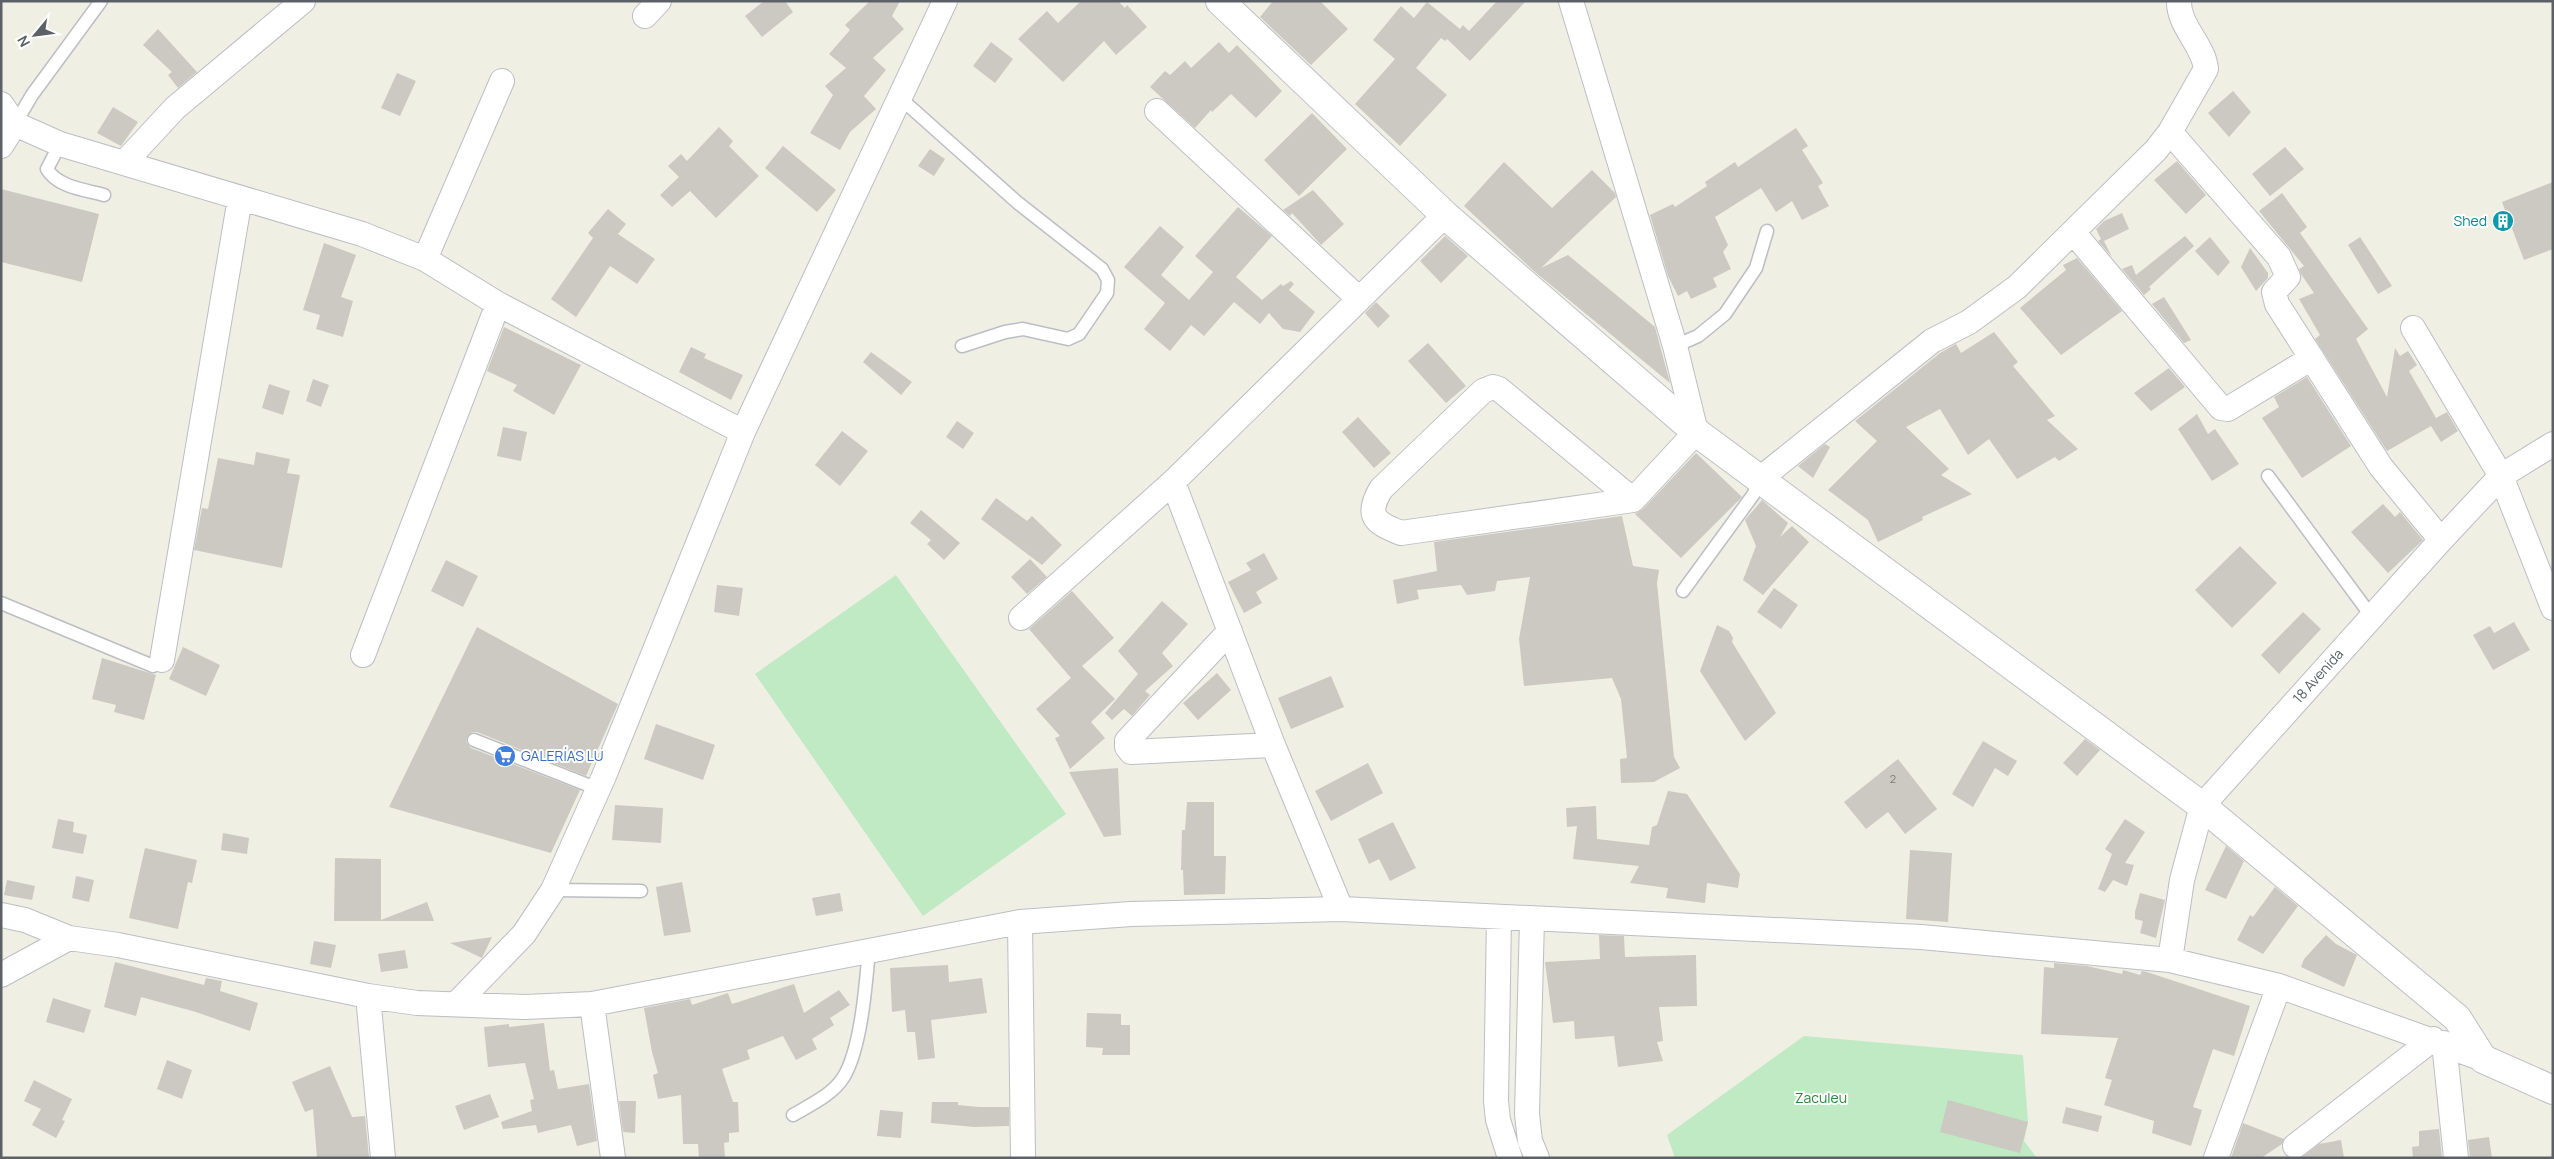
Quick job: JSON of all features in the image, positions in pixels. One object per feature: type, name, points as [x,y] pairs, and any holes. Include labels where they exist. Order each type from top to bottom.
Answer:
[{"type":"street","points":[[124,163],[175,108],[303,1]]},
{"type":"street","points":[[457,1003],[524,934],[553,890],[598,789],[743,432],[945,1]]},
{"type":"street","points":[[1220,1],[1445,215],[1696,432],[1762,478],[2202,806],[2457,1018],[2484,1059]]},
{"type":"street","points":[[1571,1],[1675,346],[1696,432]]},
{"type":"street","points":[[1762,478],[1932,341],[1969,322],[2017,287],[2156,150],[2170,132],[2206,69],[2204,58],[2182,17],[2179,1]]},
{"type":"street","points":[[425,259],[502,81]]},
{"type":"street","points":[[1,104],[15,124],[60,144],[362,234],[425,259],[498,304],[743,432]]},
{"type":"street","points":[[1157,111],[1358,298]]},
{"type":"street","points":[[1,146],[15,124]]},
{"type":"street","points":[[2170,132],[2279,257],[2288,277],[2274,292],[2274,298],[2381,467],[2441,540]]},
{"type":"street","points":[[162,660],[240,198]]},
{"type":"street","points":[[1021,618],[1172,482],[1445,215]]},
{"type":"street","points":[[2073,232],[2221,408],[2228,409],[2312,358]]},
{"type":"street","points":[[363,655],[498,304]]},
{"type":"street","points":[[2413,328],[2501,476],[2553,608]]},
{"type":"street","points":[[1633,500],[1499,389],[1493,387],[1483,391],[1381,489],[1372,503],[1372,512],[1381,526],[1401,533],[1633,500],[1696,432]]},
{"type":"street","name":"18 Avenida","points":[[2170,960],[2182,880],[2202,806],[2501,476],[2553,444]]},
{"type":"street","points":[[1172,482],[1273,745],[1341,909]]},
{"type":"street","points":[[1230,631],[1157,707],[1127,742],[1127,747],[1131,752],[1273,745]]},
{"type":"street","points":[[1,915],[25,920],[69,938],[118,945],[368,996],[417,1003],[525,1006],[592,1004],[869,949],[1020,922],[1131,914],[1341,909],[1921,937],[2170,960],[2279,986],[2439,1041],[2553,1090]]},
{"type":"street","points":[[1499,917],[1496,1101],[1498,1120],[1510,1158]]},
{"type":"street","points":[[1532,919],[1527,1114],[1530,1141],[1537,1158]]},
{"type":"street","points":[[1020,922],[1024,1158]]},
{"type":"street","points":[[1,975],[69,938]]},
{"type":"street","points":[[2216,1158],[2279,986]]},
{"type":"street","points":[[368,996],[383,1158]]},
{"type":"street","points":[[592,1004],[613,1158]]},
{"type":"street","points":[[2295,1146],[2439,1041]]},
{"type":"street","points":[[2439,1041],[2456,1158]]},
{"type":"lane","points":[[15,124],[32,95],[101,1]]},
{"type":"lane","points":[[899,97],[1018,203],[1102,269],[1108,280],[1107,293],[1079,334],[1068,339],[1023,329],[1005,332],[962,346]]},
{"type":"lane","points":[[60,144],[47,169],[51,176],[60,182],[104,195]]},
{"type":"lane","points":[[1675,346],[1698,336],[1725,314],[1756,268],[1767,231]]},
{"type":"lane","points":[[2268,476],[2372,617]]},
{"type":"lane","points":[[1683,591],[1753,495],[1762,478]]},
{"type":"lane","points":[[1,603],[153,666],[162,660]]},
{"type":"lane","points":[[474,740],[598,789]]},
{"type":"lane","points":[[553,890],[642,891]]},
{"type":"lane","points":[[794,1115],[827,1094],[843,1078],[855,1048],[869,949]]},
{"type":"green space","points":[[896,575],[1066,814],[923,916],[755,674]]},
{"type":"green space","name":"Zaculeu","points":[[1804,1036],[2023,1055],[2028,1122],[2024,1141],[2037,1158],[1675,1158],[1667,1135]]},
{"type":"building","points":[[764,1],[785,1],[793,12],[762,37],[745,16]]},
{"type":"building","points":[[870,1],[900,1],[892,16],[904,29],[873,58],[886,70],[864,96],[876,109],[850,132],[840,150],[810,133],[833,95],[825,86],[846,68],[829,54],[850,30],[845,25]]},
{"type":"building","points":[[1081,1],[1118,1],[1125,8],[1127,5],[1147,27],[1116,55],[1104,41],[1063,82],[1018,39],[1047,11],[1058,23]]},
{"type":"building","points":[[1273,1],[1320,1],[1348,29],[1311,65],[1260,17]]},
{"type":"building","points":[[1497,1],[1526,1],[1470,61],[1447,39],[1445,41],[1441,38],[1416,68],[1447,95],[1400,146],[1355,104],[1395,59],[1373,40],[1401,6],[1414,18],[1427,2],[1460,29],[1463,25],[1469,31]]},
{"type":"building","points":[[158,29],[197,72],[178,88],[168,75],[172,72],[143,45]]},
{"type":"building","points":[[991,42],[1013,59],[995,83],[973,66]]},
{"type":"building","points":[[1219,42],[1229,53],[1237,45],[1282,91],[1256,118],[1231,94],[1212,112],[1211,110],[1195,128],[1150,87],[1165,71],[1170,75],[1185,61],[1191,68]]},
{"type":"building","points":[[397,73],[416,81],[400,116],[381,108]]},
{"type":"building","points":[[2233,91],[2251,112],[2229,137],[2208,113]]},
{"type":"building","points":[[113,107],[138,122],[121,146],[97,133]]},
{"type":"building","points":[[1312,113],[1347,149],[1299,196],[1264,160]]},
{"type":"building","points":[[719,127],[733,141],[729,146],[759,176],[716,218],[690,191],[672,207],[660,195],[679,177],[668,166],[681,154],[687,161]]},
{"type":"building","points":[[1796,128],[1808,146],[1802,150],[1823,183],[1818,186],[1829,206],[1802,220],[1792,201],[1776,212],[1761,188],[1715,217],[1728,245],[1723,252],[1731,269],[1713,278],[1717,287],[1691,299],[1687,291],[1678,296],[1668,276],[1650,215],[1673,204],[1675,207],[1707,186],[1705,182],[1735,162],[1738,167]]},
{"type":"building","points":[[783,146],[836,190],[817,212],[765,168]]},
{"type":"building","points":[[2285,147],[2304,169],[2270,196],[2252,174]]},
{"type":"building","points":[[930,149],[945,159],[934,176],[918,166]]},
{"type":"building","points":[[2177,161],[2206,195],[2186,214],[2154,180]]},
{"type":"building","points":[[1504,162],[1552,208],[1592,170],[1615,193],[1616,197],[1541,268],[1568,255],[1655,327],[1670,383],[1535,272],[1464,206]]},
{"type":"building","points":[[2553,182],[2553,249],[2524,260],[2502,202]]},
{"type":"building","points":[[1,189],[99,214],[82,282],[1,262]]},
{"type":"building","points":[[1313,190],[1344,224],[1321,245],[1292,213],[1290,216],[1283,210]]},
{"type":"building","points":[[2282,193],[2307,227],[2300,233],[2368,329],[2356,339],[2387,397],[2395,348],[2400,356],[2408,351],[2417,365],[2409,371],[2436,418],[2447,412],[2458,431],[2441,442],[2431,426],[2387,451],[2315,339],[2320,335],[2299,299],[2314,293],[2299,269],[2304,266],[2259,211]]},
{"type":"building","points":[[1238,207],[1272,236],[1236,277],[1262,300],[1281,284],[1283,286],[1291,281],[1294,284],[1289,290],[1315,312],[1300,332],[1283,329],[1269,313],[1260,324],[1234,302],[1204,336],[1191,325],[1170,351],[1144,329],[1165,303],[1124,267],[1160,226],[1184,247],[1161,275],[1189,300],[1213,272],[1195,256]]},
{"type":"building","points":[[608,209],[626,224],[618,234],[655,259],[637,284],[610,266],[576,317],[551,299],[593,238],[588,233]]},
{"type":"building","points":[[2122,213],[2129,229],[2104,241],[2112,257],[2098,241],[2101,239],[2096,229],[2104,221]]},
{"type":"building","points":[[1445,236],[1468,256],[1441,283],[1420,261]]},
{"type":"building","points":[[2185,236],[2194,246],[2149,287],[2151,289],[2144,295],[2122,269],[2132,265],[2136,275]]},
{"type":"building","points":[[2210,237],[2230,262],[2218,276],[2195,251]]},
{"type":"building","points":[[2360,237],[2392,286],[2378,294],[2348,245]]},
{"type":"building","points":[[324,243],[356,255],[341,297],[353,301],[343,337],[316,329],[320,315],[303,310]]},
{"type":"building","points":[[2250,248],[2268,273],[2268,278],[2256,291],[2241,267]]},
{"type":"building","points":[[2077,258],[2122,311],[2061,355],[2020,308],[2066,270],[2063,265]]},
{"type":"building","points":[[2164,297],[2191,340],[2184,343],[2152,304]]},
{"type":"building","points":[[1376,302],[1390,316],[1378,328],[1365,313]]},
{"type":"building","points":[[504,327],[581,365],[554,415],[513,391],[517,385],[487,371]]},
{"type":"building","points":[[1994,332],[2018,362],[2013,366],[2055,416],[2047,420],[2078,449],[2059,461],[2055,457],[2017,479],[1989,439],[1968,455],[1940,409],[1906,427],[1949,469],[1941,475],[1972,494],[1922,517],[1923,520],[1878,542],[1868,520],[1828,490],[1877,441],[1855,421],[1940,353],[1956,344],[1961,353]]},
{"type":"building","points":[[1428,343],[1466,386],[1446,403],[1408,361]]},
{"type":"building","points":[[691,347],[706,354],[704,358],[743,375],[731,400],[679,372]]},
{"type":"building","points":[[871,352],[912,382],[901,395],[863,362]]},
{"type":"building","points":[[2169,368],[2185,387],[2151,411],[2134,393]]},
{"type":"building","points":[[2307,377],[2351,446],[2302,478],[2262,418],[2279,407],[2274,397]]},
{"type":"building","points":[[313,379],[329,385],[321,407],[306,401]]},
{"type":"building","points":[[269,384],[290,391],[283,415],[262,408]]},
{"type":"building","points":[[2197,414],[2208,434],[2215,429],[2239,464],[2212,481],[2178,429]]},
{"type":"building","points":[[1358,417],[1391,453],[1374,468],[1342,432]]},
{"type":"building","points":[[957,421],[974,433],[963,449],[946,437]]},
{"type":"building","points":[[503,427],[527,432],[521,461],[497,456]]},
{"type":"building","points":[[842,431],[868,451],[840,486],[815,465]]},
{"type":"building","points":[[1825,444],[1830,447],[1813,478],[1798,466]]},
{"type":"building","points":[[256,452],[290,459],[287,473],[300,475],[282,568],[194,550],[202,508],[208,509],[218,458],[254,465]]},
{"type":"building","points":[[1696,453],[1742,497],[1681,558],[1635,514],[1643,509]]},
{"type":"building","points":[[996,498],[1027,521],[1032,516],[1062,545],[1042,565],[981,519]]},
{"type":"building","points":[[1762,500],[1788,523],[1780,537],[1792,526],[1809,542],[1763,595],[1743,580],[1756,546],[1745,520]]},
{"type":"building","points":[[2383,504],[2395,517],[2400,512],[2423,540],[2388,573],[2351,532]]},
{"type":"building","points":[[921,510],[960,543],[944,560],[927,544],[931,540],[910,523]]},
{"type":"building","points":[[1622,516],[1633,566],[1659,570],[1657,583],[1674,757],[1680,768],[1654,782],[1621,783],[1620,759],[1627,758],[1621,699],[1612,678],[1524,686],[1519,639],[1530,577],[1497,581],[1495,591],[1467,595],[1461,585],[1417,590],[1419,599],[1397,604],[1393,580],[1437,571],[1434,542]]},
{"type":"building","points":[[2240,546],[2277,583],[2232,628],[2195,590]]},
{"type":"building","points":[[1264,553],[1278,579],[1256,592],[1262,603],[1244,613],[1228,582],[1251,570],[1246,563]]},
{"type":"building","points":[[1030,559],[1047,577],[1027,594],[1011,577]]},
{"type":"building","points":[[446,560],[478,576],[463,607],[431,591]]},
{"type":"building","points":[[717,585],[743,588],[739,616],[714,612]]},
{"type":"building","points":[[1774,588],[1798,605],[1781,629],[1757,612]]},
{"type":"building","points":[[1072,591],[1114,638],[1082,666],[1115,699],[1091,722],[1105,738],[1070,769],[1055,738],[1060,736],[1036,709],[1071,678],[1029,629]]},
{"type":"building","points":[[1162,601],[1188,624],[1162,653],[1173,666],[1145,691],[1150,695],[1132,716],[1124,709],[1112,720],[1105,713],[1138,674],[1118,651]]},
{"type":"building","points":[[2303,612],[2321,629],[2279,674],[2261,655]]},
{"type":"building","points":[[2514,622],[2530,650],[2493,670],[2473,635],[2490,626],[2494,633]]},
{"type":"building","points":[[1717,625],[1729,631],[1733,638],[1732,642],[1776,713],[1745,741],[1700,671]]},
{"type":"building","name":"GALERÍAS LU","points":[[477,627],[618,704],[586,776],[477,732],[472,732],[467,737],[466,742],[471,748],[580,790],[551,853],[389,807]]},
{"type":"building","points":[[183,647],[220,665],[206,696],[169,679]]},
{"type":"building","points":[[102,658],[156,675],[144,720],[114,712],[116,705],[92,699]]},
{"type":"building","points":[[1217,673],[1231,690],[1198,720],[1183,703]]},
{"type":"building","points":[[1331,676],[1344,707],[1291,729],[1278,698]]},
{"type":"building","points":[[656,724],[715,745],[703,780],[644,759]]},
{"type":"building","points":[[2085,739],[2100,750],[2077,776],[2063,763]]},
{"type":"building","points":[[1983,741],[2017,761],[2008,776],[1995,768],[1973,807],[1952,794]]},
{"type":"building","points":[[1898,759],[1937,809],[1905,834],[1888,812],[1866,829],[1844,802]]},
{"type":"building","points":[[1368,763],[1383,793],[1331,821],[1315,791]]},
{"type":"building","points":[[1118,768],[1121,835],[1104,837],[1069,772]]},
{"type":"building","points":[[1668,791],[1687,794],[1740,874],[1738,888],[1707,883],[1705,903],[1666,898],[1668,888],[1630,883],[1639,866],[1573,859],[1577,826],[1567,827],[1566,808],[1596,806],[1597,839],[1649,845],[1652,827],[1657,825]]},
{"type":"building","points":[[1187,802],[1214,802],[1214,856],[1226,856],[1225,894],[1184,895],[1183,870],[1181,870],[1182,830],[1185,830]]},
{"type":"building","points":[[615,805],[663,808],[661,843],[612,840]]},
{"type":"building","points":[[58,819],[74,822],[73,832],[87,835],[83,854],[52,848]]},
{"type":"building","points":[[2125,819],[2145,832],[2125,863],[2134,865],[2127,886],[2113,880],[2105,892],[2098,889],[2112,854],[2105,849]]},
{"type":"building","points":[[1393,822],[1416,868],[1390,881],[1379,859],[1369,864],[1358,839]]},
{"type":"building","points":[[223,833],[249,838],[247,854],[221,850]]},
{"type":"building","points":[[2226,846],[2244,861],[2226,899],[2205,890]]},
{"type":"building","points":[[145,848],[197,860],[192,883],[188,882],[178,929],[129,918]]},
{"type":"building","points":[[1910,850],[1952,853],[1948,922],[1906,919]]},
{"type":"building","points":[[335,858],[381,859],[381,920],[427,902],[434,921],[334,921]]},
{"type":"building","points":[[76,876],[94,880],[89,902],[72,898]]},
{"type":"building","points":[[7,880],[35,886],[32,900],[4,895]]},
{"type":"building","points":[[682,882],[691,932],[664,936],[656,887]]},
{"type":"building","points":[[2275,887],[2298,906],[2263,954],[2237,940],[2250,915],[2253,917]]},
{"type":"building","points":[[840,893],[843,911],[816,916],[812,898]]},
{"type":"building","points":[[2140,893],[2165,900],[2156,938],[2140,933],[2143,921],[2135,919]]},
{"type":"building","points":[[1599,935],[1624,936],[1625,957],[1696,955],[1697,1006],[1659,1007],[1663,1041],[1657,1042],[1663,1061],[1618,1067],[1614,1036],[1575,1039],[1574,1021],[1553,1023],[1545,962],[1600,959]]},
{"type":"building","points":[[2326,935],[2336,944],[2357,955],[2344,987],[2301,967],[2304,959]]},
{"type":"building","points":[[492,937],[482,958],[450,943]]},
{"type":"building","points":[[314,941],[336,945],[331,968],[310,964]]},
{"type":"building","points":[[405,950],[408,968],[381,972],[378,954]]},
{"type":"building","points":[[115,962],[204,985],[206,978],[222,981],[220,991],[258,1003],[250,1031],[196,1012],[141,997],[136,1016],[104,1007]]},
{"type":"building","points":[[2054,963],[2087,966],[2122,974],[2123,970],[2140,975],[2142,971],[2147,972],[2250,1006],[2234,1056],[2213,1049],[2193,1107],[2202,1110],[2191,1146],[2152,1133],[2154,1121],[2104,1105],[2112,1080],[2105,1078],[2118,1038],[2041,1034],[2044,967],[2054,968]]},
{"type":"building","points":[[948,965],[949,982],[982,978],[987,1013],[931,1020],[935,1058],[918,1060],[915,1032],[907,1032],[905,1010],[892,1012],[890,968]]},
{"type":"building","points":[[794,984],[804,1013],[839,990],[850,1005],[830,1018],[834,1025],[812,1039],[817,1049],[796,1060],[783,1036],[747,1050],[750,1059],[722,1069],[733,1102],[738,1102],[739,1132],[729,1133],[729,1142],[724,1143],[725,1158],[699,1158],[698,1144],[683,1144],[681,1095],[658,1099],[653,1075],[658,1073],[644,1008],[690,999],[692,1005],[728,993],[732,1004]]},
{"type":"building","points":[[53,998],[91,1010],[84,1033],[46,1022]]},
{"type":"building","points":[[1087,1013],[1121,1014],[1121,1025],[1130,1025],[1130,1055],[1102,1055],[1103,1048],[1086,1047]]},
{"type":"building","points":[[544,1023],[550,1071],[554,1070],[558,1089],[589,1084],[597,1141],[577,1146],[571,1125],[538,1133],[536,1125],[503,1129],[501,1122],[532,1111],[530,1100],[534,1099],[525,1063],[488,1067],[484,1027],[509,1024],[509,1027]]},
{"type":"building","points":[[167,1060],[192,1070],[182,1099],[157,1089]]},
{"type":"building","points":[[330,1066],[352,1117],[365,1116],[369,1157],[317,1158],[313,1109],[305,1112],[292,1082]]},
{"type":"building","points":[[34,1080],[72,1099],[62,1120],[65,1121],[56,1138],[32,1125],[41,1109],[24,1101]]},
{"type":"building","points":[[490,1094],[499,1117],[464,1130],[455,1106]]},
{"type":"building","points":[[1948,1100],[2028,1122],[2020,1153],[1940,1132]]},
{"type":"building","points":[[619,1101],[636,1101],[635,1133],[623,1132]]},
{"type":"building","points":[[932,1102],[958,1102],[958,1105],[979,1107],[1009,1107],[1009,1126],[974,1127],[931,1123]]},
{"type":"building","points":[[2066,1107],[2102,1116],[2098,1132],[2062,1123]]},
{"type":"building","points":[[880,1110],[903,1112],[901,1138],[877,1136]]},
{"type":"building","points":[[2243,1123],[2284,1139],[2282,1144],[2261,1158],[2231,1158]]},
{"type":"building","points":[[2439,1129],[2442,1158],[2413,1158],[2412,1147],[2419,1146],[2419,1131]]},
{"type":"building","points":[[2489,1137],[2492,1158],[2470,1158],[2468,1140]]},
{"type":"building","points":[[2341,1140],[2344,1158],[2301,1158],[2319,1144]]},
{"type":"place","name":"Shed","points":[[2503,221]]},
{"type":"place","name":"GALERÍAS LU","points":[[505,756]]}]
